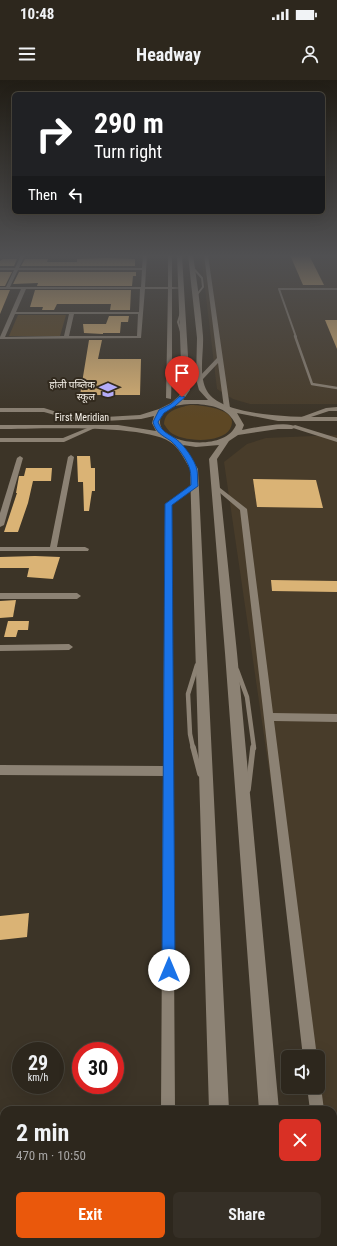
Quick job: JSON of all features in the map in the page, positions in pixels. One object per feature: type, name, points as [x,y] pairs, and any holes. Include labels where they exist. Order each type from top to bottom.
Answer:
[{"type":"street","points":[[141,309],[141,314],[139,337],[1,338],[14,312],[141,314]]},
{"type":"street","points":[[169,309],[171,401]]},
{"type":"street","points":[[171,401],[182,397],[186,390],[182,309]]},
{"type":"street","points":[[197,309],[202,388],[207,397],[228,408],[236,415],[240,425],[213,459],[245,814],[269,1106]]},
{"type":"street","points":[[213,309],[219,359],[228,408]]},
{"type":"street","points":[[66,337],[72,313]]},
{"type":"street","points":[[201,378],[219,359]]},
{"type":"street","points":[[169,363],[185,371]]},
{"type":"street","points":[[171,401],[203,401],[278,419],[337,419]]},
{"type":"street","name":"First Meridian","points":[[0,419],[141,418],[161,412],[171,401]]},
{"type":"street","points":[[299,419],[328,409],[337,409]]},
{"type":"street","points":[[0,410],[44,410],[76,419]]},
{"type":"street","points":[[161,412],[156,422],[158,429],[188,458],[194,469],[200,655],[219,1106]]},
{"type":"street","name":"First Meridian","points":[[0,427],[118,427],[195,445],[216,443],[231,436],[278,427],[337,427]]},
{"type":"street","points":[[0,440],[64,440],[94,427]]},
{"type":"street","points":[[295,427],[337,440]]},
{"type":"street","points":[[53,549],[71,457]]},
{"type":"street","points":[[0,525],[20,458]]},
{"type":"street","points":[[168,1106],[168,504],[194,486]]},
{"type":"street","points":[[215,486],[242,509],[309,1050]]},
{"type":"street","points":[[0,549],[85,549]]},
{"type":"street","points":[[0,596],[77,596]]},
{"type":"street","points":[[0,648],[69,647]]},
{"type":"street","points":[[268,717],[337,718]]},
{"type":"street","points":[[0,770],[169,771]]},
{"type":"street","points":[[315,1094],[316,1106]]},
{"type":"lane","points":[[286,309],[312,384],[337,388]]},
{"type":"shaded area","points":[[207,309],[337,309],[337,404],[250,404],[233,399],[217,389]]},
{"type":"shaded area","points":[[18,315],[66,315],[60,336],[9,336]]},
{"type":"shaded area","points":[[190,405],[211,407],[226,413],[232,422],[230,429],[219,437],[201,440],[183,438],[170,432],[164,424],[167,416],[173,410]]},
{"type":"shaded area","points":[[337,435],[337,1106],[318,1106],[318,1094],[325,1094],[325,1050],[310,1050],[224,462],[247,444],[266,438]]},
{"type":"building","points":[[110,309],[130,309],[130,310]]},
{"type":"building","points":[[109,316],[129,316],[128,322],[121,322],[120,333],[84,333],[83,324],[106,324]]},
{"type":"building","points":[[325,320],[337,320],[337,349]]},
{"type":"building","points":[[89,340],[102,340],[98,359],[141,359],[140,395],[80,395]]},
{"type":"building","points":[[77,456],[90,456],[91,468],[95,468],[95,491],[92,491],[89,511],[84,511],[83,482],[78,482]]},
{"type":"building","points":[[26,468],[52,468],[51,481],[33,481],[28,503],[18,532],[4,532],[17,493],[19,476],[24,476]]},
{"type":"building","points":[[253,479],[316,480],[323,508],[257,507]]},
{"type":"building","points":[[0,557],[60,557],[53,579],[27,577],[29,568],[0,568]]},
{"type":"building","points":[[271,580],[337,581],[337,592],[272,591]]},
{"type":"building","points":[[16,600],[13,617],[0,618],[0,601]]},
{"type":"building","points":[[8,621],[29,621],[28,630],[18,630],[16,637],[4,637]]},
{"type":"building","points":[[29,913],[27,937],[0,940],[0,916]]},
{"type":"place","name":"होली पब्लिक स्कूल","points":[[108,390]]},
{"type":"route","points":[[169,970],[168,504],[194,486],[194,469],[188,458],[174,440],[164,435],[158,429],[156,422],[158,414],[173,405],[182,397]]}]
